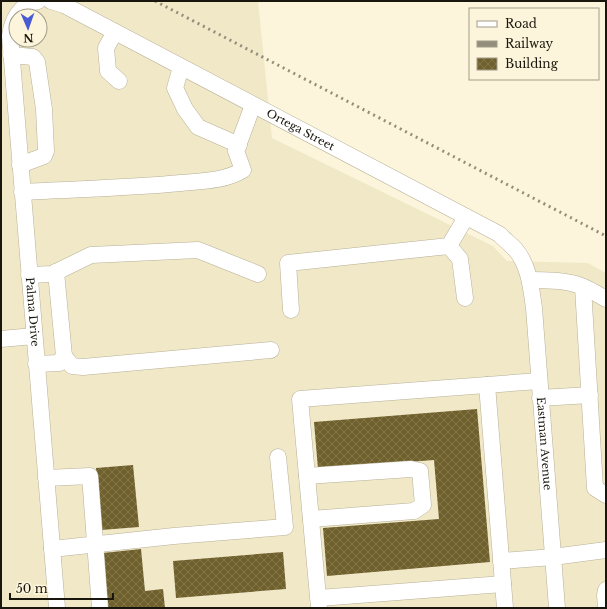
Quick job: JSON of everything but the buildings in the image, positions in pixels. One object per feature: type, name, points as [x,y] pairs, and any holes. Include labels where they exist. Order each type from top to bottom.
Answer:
[{"type":"street","name":"Palma Drive","points":[[38,1],[27,6],[17,14],[11,28],[11,55],[57,608]]},
{"type":"street","name":"Ortega Street","points":[[51,1],[64,5],[499,234],[516,250],[526,267],[530,280]]},
{"type":"street","points":[[115,32],[106,48],[108,71],[119,81]]},
{"type":"street","points":[[11,55],[33,57],[37,62],[44,109],[46,151],[44,156],[20,164]]},
{"type":"street","points":[[181,67],[175,88],[185,109],[198,127],[239,144]]},
{"type":"street","points":[[22,192],[159,185],[217,179],[235,175],[243,170],[236,151],[253,105]]},
{"type":"street","points":[[449,246],[466,217]]},
{"type":"street","points":[[449,246],[460,259],[465,298]]},
{"type":"street","points":[[291,310],[288,263],[449,246]]},
{"type":"street","points":[[29,275],[52,274],[91,255],[198,250],[258,274]]},
{"type":"street","points":[[56,272],[64,356],[72,366],[83,367],[271,350]]},
{"type":"street","points":[[530,280],[571,282],[606,298]]},
{"type":"street","name":"Eastman Avenue","points":[[530,280],[534,308],[557,608]]},
{"type":"street","points":[[584,287],[595,488],[606,495]]},
{"type":"street","points":[[1,339],[34,336]]},
{"type":"street","points":[[36,364],[59,363],[64,356]]},
{"type":"street","points":[[503,584],[319,603],[300,399],[539,381]]},
{"type":"street","points":[[487,384],[505,608]]},
{"type":"street","points":[[540,398],[590,395]]},
{"type":"street","points":[[52,549],[285,526],[278,456]]},
{"type":"street","points":[[307,476],[411,469],[420,472],[423,504],[414,511],[311,519]]},
{"type":"street","points":[[46,478],[90,476],[100,608]]},
{"type":"street","points":[[501,561],[553,557],[606,550]]},
{"type":"street","points":[[606,590],[606,608]]},
{"type":"shaded area","points":[[1,1],[258,1],[272,138],[493,246],[507,261],[588,263],[606,273],[606,608],[1,608]]},
{"type":"railway","points":[[155,1],[606,236]]}]
